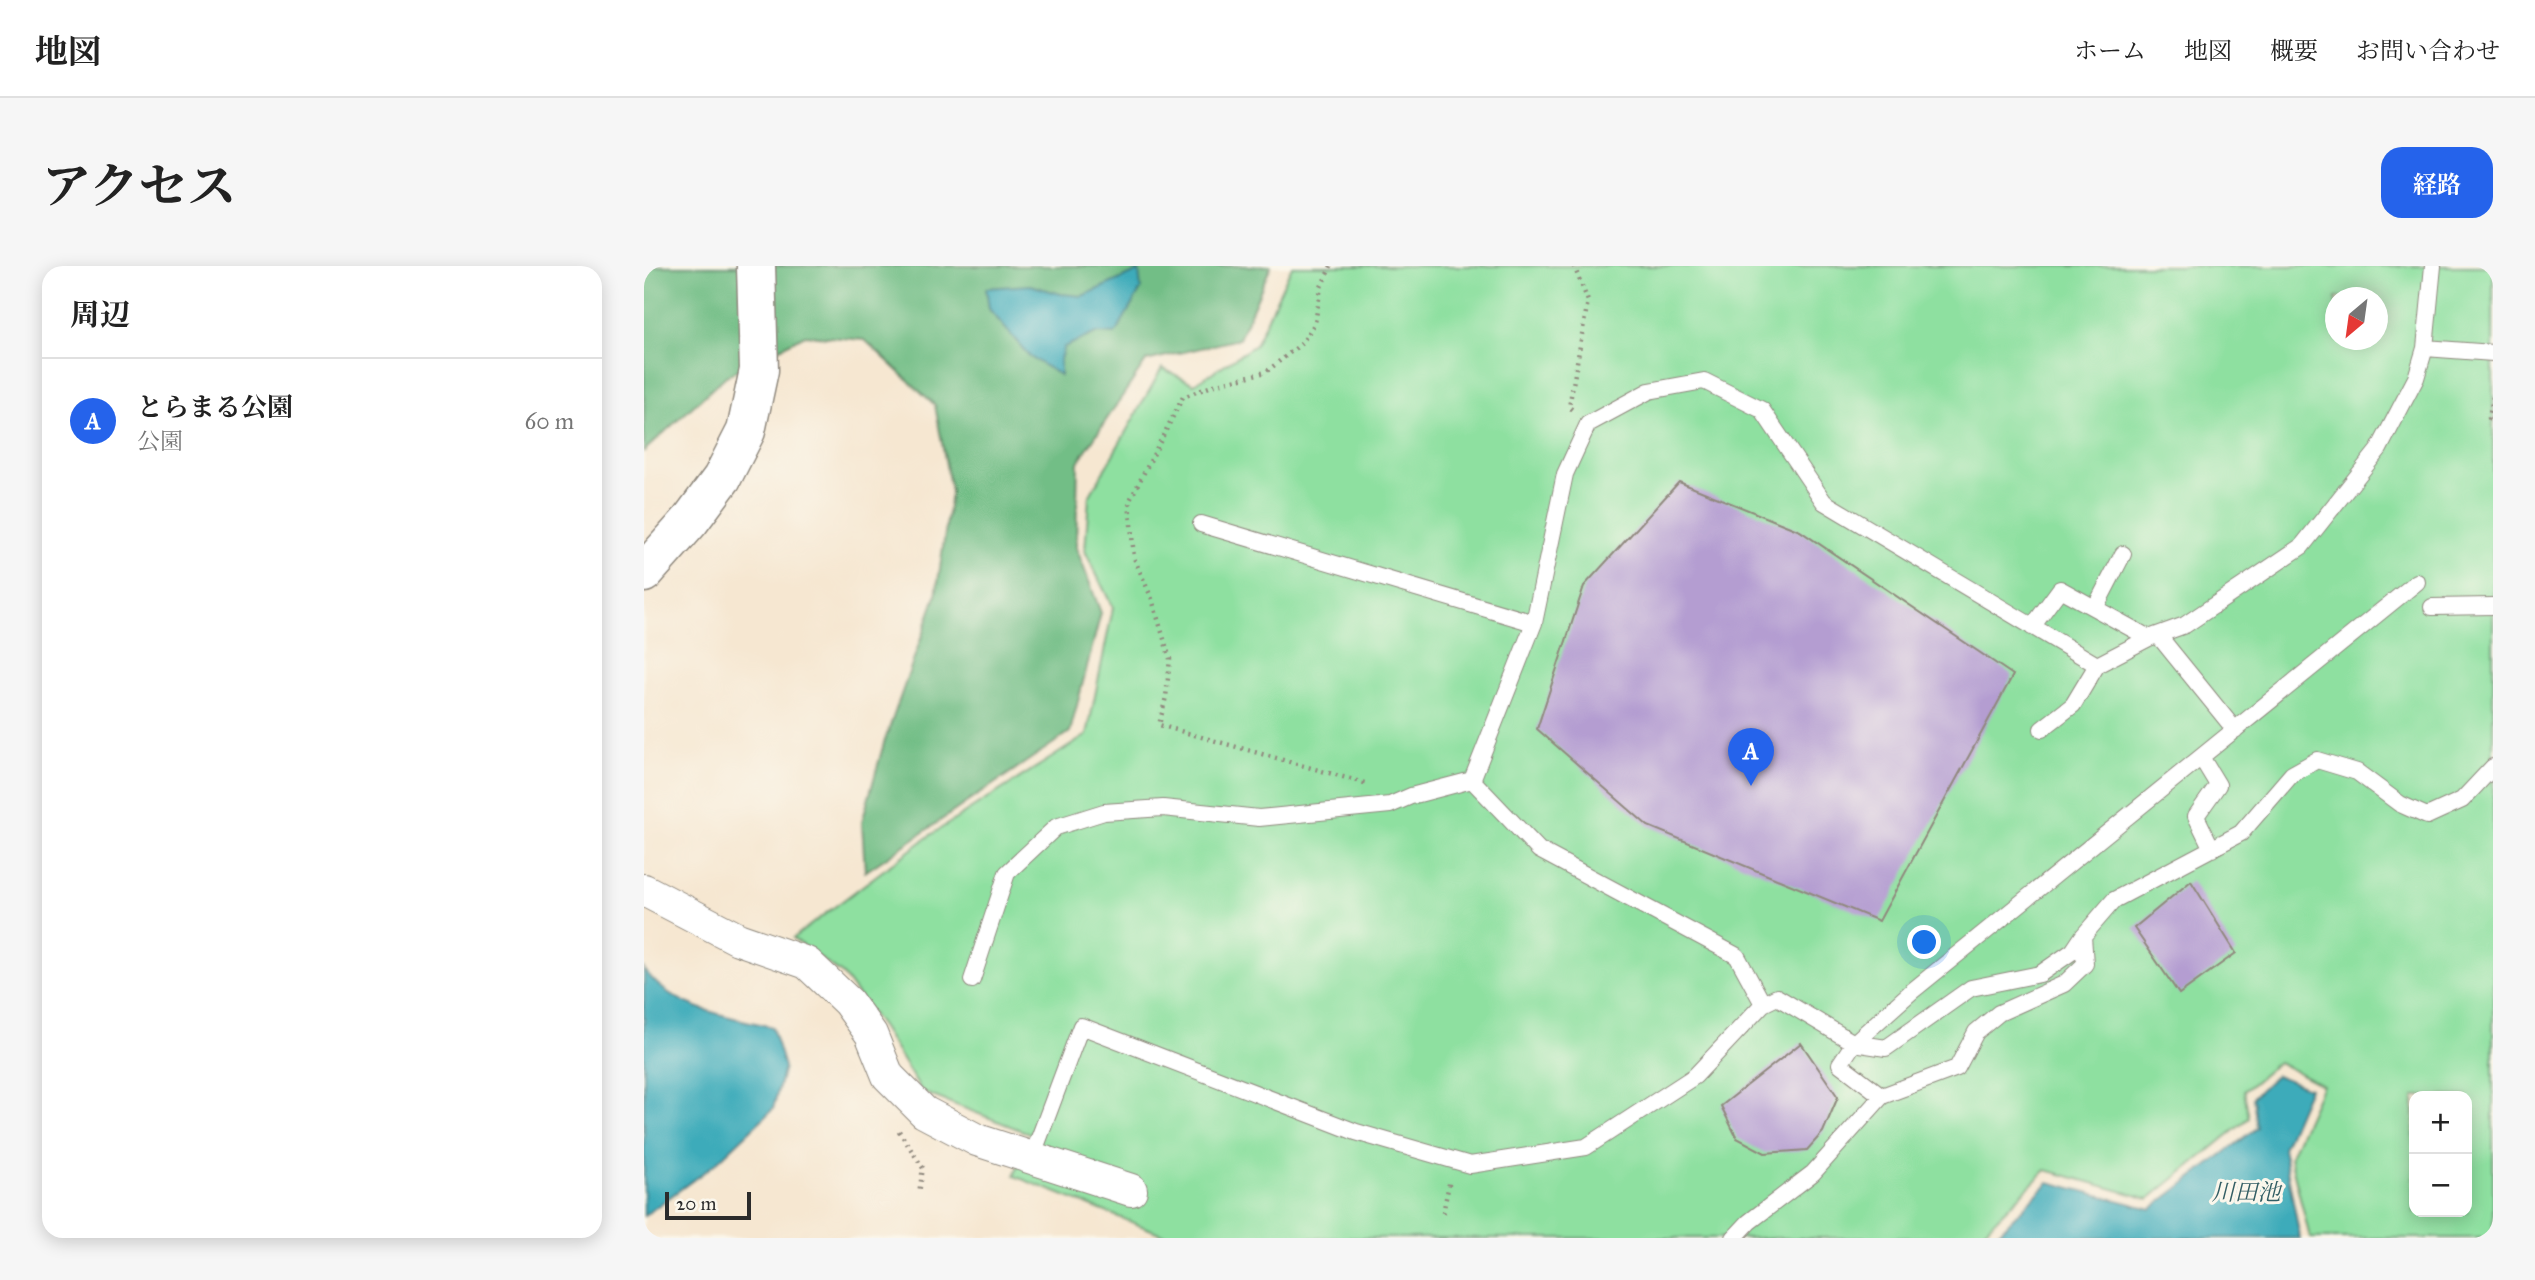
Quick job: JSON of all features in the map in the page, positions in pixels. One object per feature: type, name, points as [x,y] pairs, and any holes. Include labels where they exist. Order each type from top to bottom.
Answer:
[{"type":"main road","points":[[644,573],[690,521],[722,478],[746,431],[759,370],[756,266]]},
{"type":"street","points":[[644,890],[737,939],[807,963],[848,1002],[871,1034],[888,1076],[924,1112],[976,1140],[1131,1190]]},
{"type":"lane","points":[[2042,729],[2073,705],[2097,664],[2154,636],[2185,625],[2302,546],[2378,449],[2416,379],[2425,348],[2432,266]]},
{"type":"lane","points":[[2425,348],[2493,353]]},
{"type":"lane","points":[[1472,780],[1534,623],[1565,474],[1588,424],[1648,391],[1704,381],[1762,410],[1824,502],[2097,664]]},
{"type":"lane","points":[[1201,524],[1534,623]]},
{"type":"lane","points":[[2095,608],[2123,554]]},
{"type":"lane","points":[[1882,1096],[1840,1063],[1854,1043],[1911,992],[2417,582]]},
{"type":"lane","points":[[2032,627],[2060,589],[2154,636],[2235,730]]},
{"type":"lane","points":[[2432,607],[2493,606]]},
{"type":"lane","points":[[2201,758],[2218,785],[2196,816],[2212,849]]},
{"type":"lane","points":[[1032,1157],[1081,1026],[1356,1132],[1470,1164],[1586,1147],[1695,1076],[1763,1004],[1777,998],[1854,1043],[1886,1048],[1971,988],[2040,974],[2073,951],[2082,936],[2114,900],[2241,833],[2292,774],[2317,760],[2357,772],[2400,804],[2427,817],[2462,800],[2493,767]]},
{"type":"lane","points":[[972,980],[1007,873],[1056,827],[1104,812],[1163,808],[1259,818],[1390,805],[1410,796],[1472,780]]},
{"type":"lane","points":[[1472,780],[1539,850],[1737,956],[1763,1004]]},
{"type":"lane","points":[[1734,1238],[1749,1222],[1813,1173],[1882,1096],[1957,1068],[1976,1032],[1999,1013],[2064,984],[2085,964],[2082,936]]},
{"type":"path","points":[[1331,266],[1321,287],[1315,323],[1302,342],[1266,372],[1217,384],[1183,397],[1129,502],[1135,558],[1152,599],[1170,659],[1166,697],[1158,725],[1410,796]]},
{"type":"path","points":[[1574,266],[1588,302],[1569,407],[1588,424]]},
{"type":"path","points":[[2493,397],[2489,418],[2493,422]]},
{"type":"path","points":[[902,1090],[895,1125],[923,1168],[919,1193]]},
{"type":"path","points":[[1443,1213],[1453,1168]]},
{"type":"green space","points":[[644,266],[1271,266],[1239,339],[1146,361],[1078,462],[1076,547],[1101,613],[1070,732],[865,872],[862,822],[884,743],[936,596],[951,492],[935,405],[865,340],[805,335],[726,376],[644,451]]},
{"type":"green space","points":[[1292,266],[2493,266],[2493,1238],[2310,1238],[2290,1157],[2322,1085],[2278,1062],[2244,1091],[2249,1118],[2149,1199],[2046,1170],[1977,1238],[1172,1238],[1014,1176],[1031,1134],[922,1092],[882,1028],[843,975],[793,938],[929,836],[1087,735],[1113,608],[1085,551],[1089,497],[1162,368],[1194,384],[1255,345]]},
{"type":"water","points":[[1139,271],[1141,289],[1115,334],[1096,333],[1064,347],[1060,359],[1060,375],[1030,357],[989,309],[986,288],[1030,285],[1061,294],[1082,296]]},
{"type":"water","points":[[644,969],[656,983],[685,1002],[719,1014],[772,1027],[784,1067],[773,1109],[715,1164],[644,1216]]},
{"type":"water","name":"川田池","points":[[2276,1075],[2309,1088],[2283,1148],[2300,1238],[1993,1238],[2049,1182],[2151,1209],[2257,1128],[2253,1097]]},
{"type":"building","points":[[1679,482],[1800,531],[2013,675],[1879,921],[1648,826],[1537,729],[1584,586]]},
{"type":"building","points":[[2191,881],[2236,953],[2179,994],[2134,928]]},
{"type":"building","points":[[1801,1043],[1838,1097],[1823,1132],[1807,1150],[1765,1153],[1737,1138],[1721,1106]]},
{"type":"place","name":"とらまる公園","points":[[1751,786]]}]
